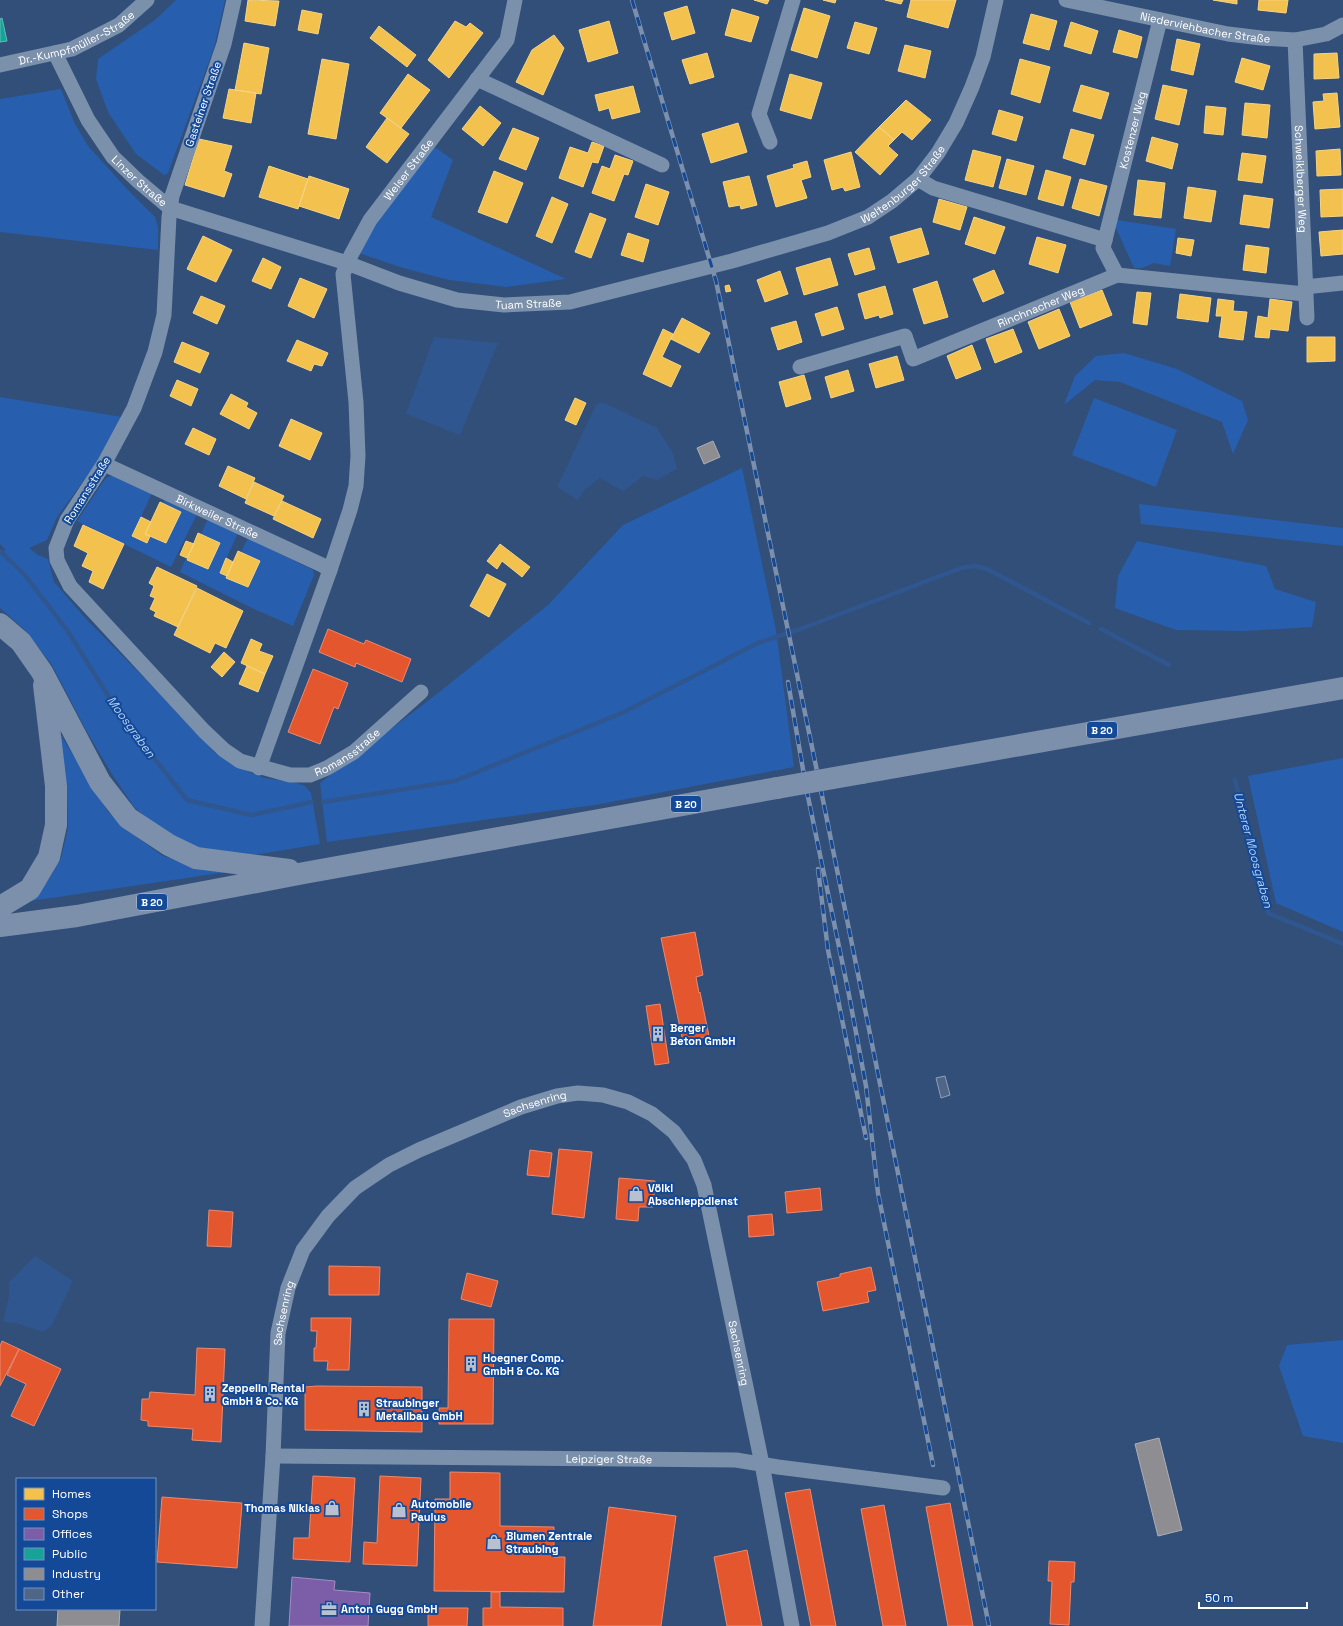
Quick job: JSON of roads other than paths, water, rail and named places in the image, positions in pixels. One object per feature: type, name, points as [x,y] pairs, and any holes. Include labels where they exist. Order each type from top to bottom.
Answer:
[{"type":"highway","points":[[0,624],[21,642],[42,672],[100,782],[128,818],[169,845],[196,858],[304,873]]},
{"type":"highway","points":[[0,907],[30,889],[49,857],[56,825],[56,786],[42,672]]},
{"type":"highway","name":"B 20","points":[[0,926],[77,916],[304,873],[1343,688]]},
{"type":"street","name":"Dr.-Kumpfmüller-Straße","points":[[0,65],[72,49],[119,25],[147,0]]},
{"type":"street","name":"Gasteiner Straße","points":[[170,208],[172,196],[224,44],[234,0]]},
{"type":"street","name":"Welser Straße","points":[[347,263],[370,220],[507,40],[515,0]]},
{"type":"street","points":[[770,142],[759,114],[793,0]]},
{"type":"street","name":"Weltenburger Straße","points":[[712,266],[828,233],[861,220],[892,201],[918,179],[938,153],[956,123],[972,87],[983,57],[996,0]]},
{"type":"street","name":"Niederviehbacher Straße","points":[[1066,0],[1228,34],[1261,38],[1295,40],[1326,34],[1343,25]]},
{"type":"street","name":"Kostenzer Weg","points":[[1117,275],[1103,248],[1160,20]]},
{"type":"street","name":"Schweiklberger Weg","points":[[1295,40],[1307,318]]},
{"type":"street","name":"Linzer Straße","points":[[55,53],[88,120],[113,157],[138,181],[170,208],[347,263]]},
{"type":"street","points":[[477,80],[662,165]]},
{"type":"street","points":[[918,179],[933,188],[1105,240]]},
{"type":"street","name":"Romansstraße","points":[[170,208],[164,315],[155,352],[134,408],[104,464],[67,520],[60,534],[56,548],[57,560],[62,571],[70,586],[204,731],[224,750],[240,761],[259,768],[290,776],[310,775],[327,768],[354,752],[421,692]]},
{"type":"street","points":[[259,768],[330,570],[350,510],[356,486],[358,456],[356,402],[343,274],[347,263]]},
{"type":"street","name":"Tuam Straße","points":[[347,263],[399,283],[457,300],[504,305],[570,302],[712,266]]},
{"type":"street","name":"Rinchnacher Weg","points":[[800,367],[905,336],[913,359],[1117,275],[1305,290],[1343,283]]},
{"type":"street","name":"Birkweiler Straße","points":[[104,464],[315,561],[330,570]]},
{"type":"street","name":"Sachsenring","points":[[262,1626],[273,1456],[278,1333],[288,1288],[303,1250],[328,1216],[355,1188],[389,1165],[419,1150],[521,1107],[557,1096],[578,1093],[609,1097],[628,1102],[652,1114],[674,1132],[694,1160],[704,1185],[762,1464],[792,1626]]},
{"type":"street","name":"Leipziger Straße","points":[[273,1456],[736,1460],[943,1488]]},
{"type":"waterway","name":"Moosgraben","points":[[0,551],[24,574],[67,630],[119,713],[187,800],[251,815],[312,802]]},
{"type":"waterway","points":[[323,802],[455,781],[622,713],[758,643],[806,627],[961,568],[974,566],[987,569],[1089,623]]},
{"type":"waterway","points":[[1101,629],[1169,665]]},
{"type":"waterway","name":"Unterer Moosgraben","points":[[1235,780],[1268,913],[1343,944]]},
{"type":"railway","points":[[632,0],[716,281],[825,810],[989,1626]]},
{"type":"railway","points":[[788,682],[806,787],[849,995],[866,1086],[878,1193],[933,1465]]},
{"type":"railway","points":[[818,869],[828,950],[866,1138]]},
{"type":"place","name":"Berger Beton GmbH","points":[[658,1034]]},
{"type":"place","name":"Völkl Abschleppdienst","points":[[636,1194]]},
{"type":"place","name":"Hoegner Comp. GmbH & Co. KG","points":[[471,1364]]},
{"type":"place","name":"Zeppelin Rental GmbH & Co. KG","points":[[210,1394]]},
{"type":"place","name":"Straubinger Metallbau GmbH","points":[[364,1409]]},
{"type":"place","name":"Thomas Niklas","points":[[332,1508]]},
{"type":"place","name":"Automobile Paulus","points":[[399,1510]]},
{"type":"place","name":"Blumen Zentrale Straubing","points":[[494,1542]]},
{"type":"place","name":"Anton Gugg GmbH","points":[[329,1609]]}]
